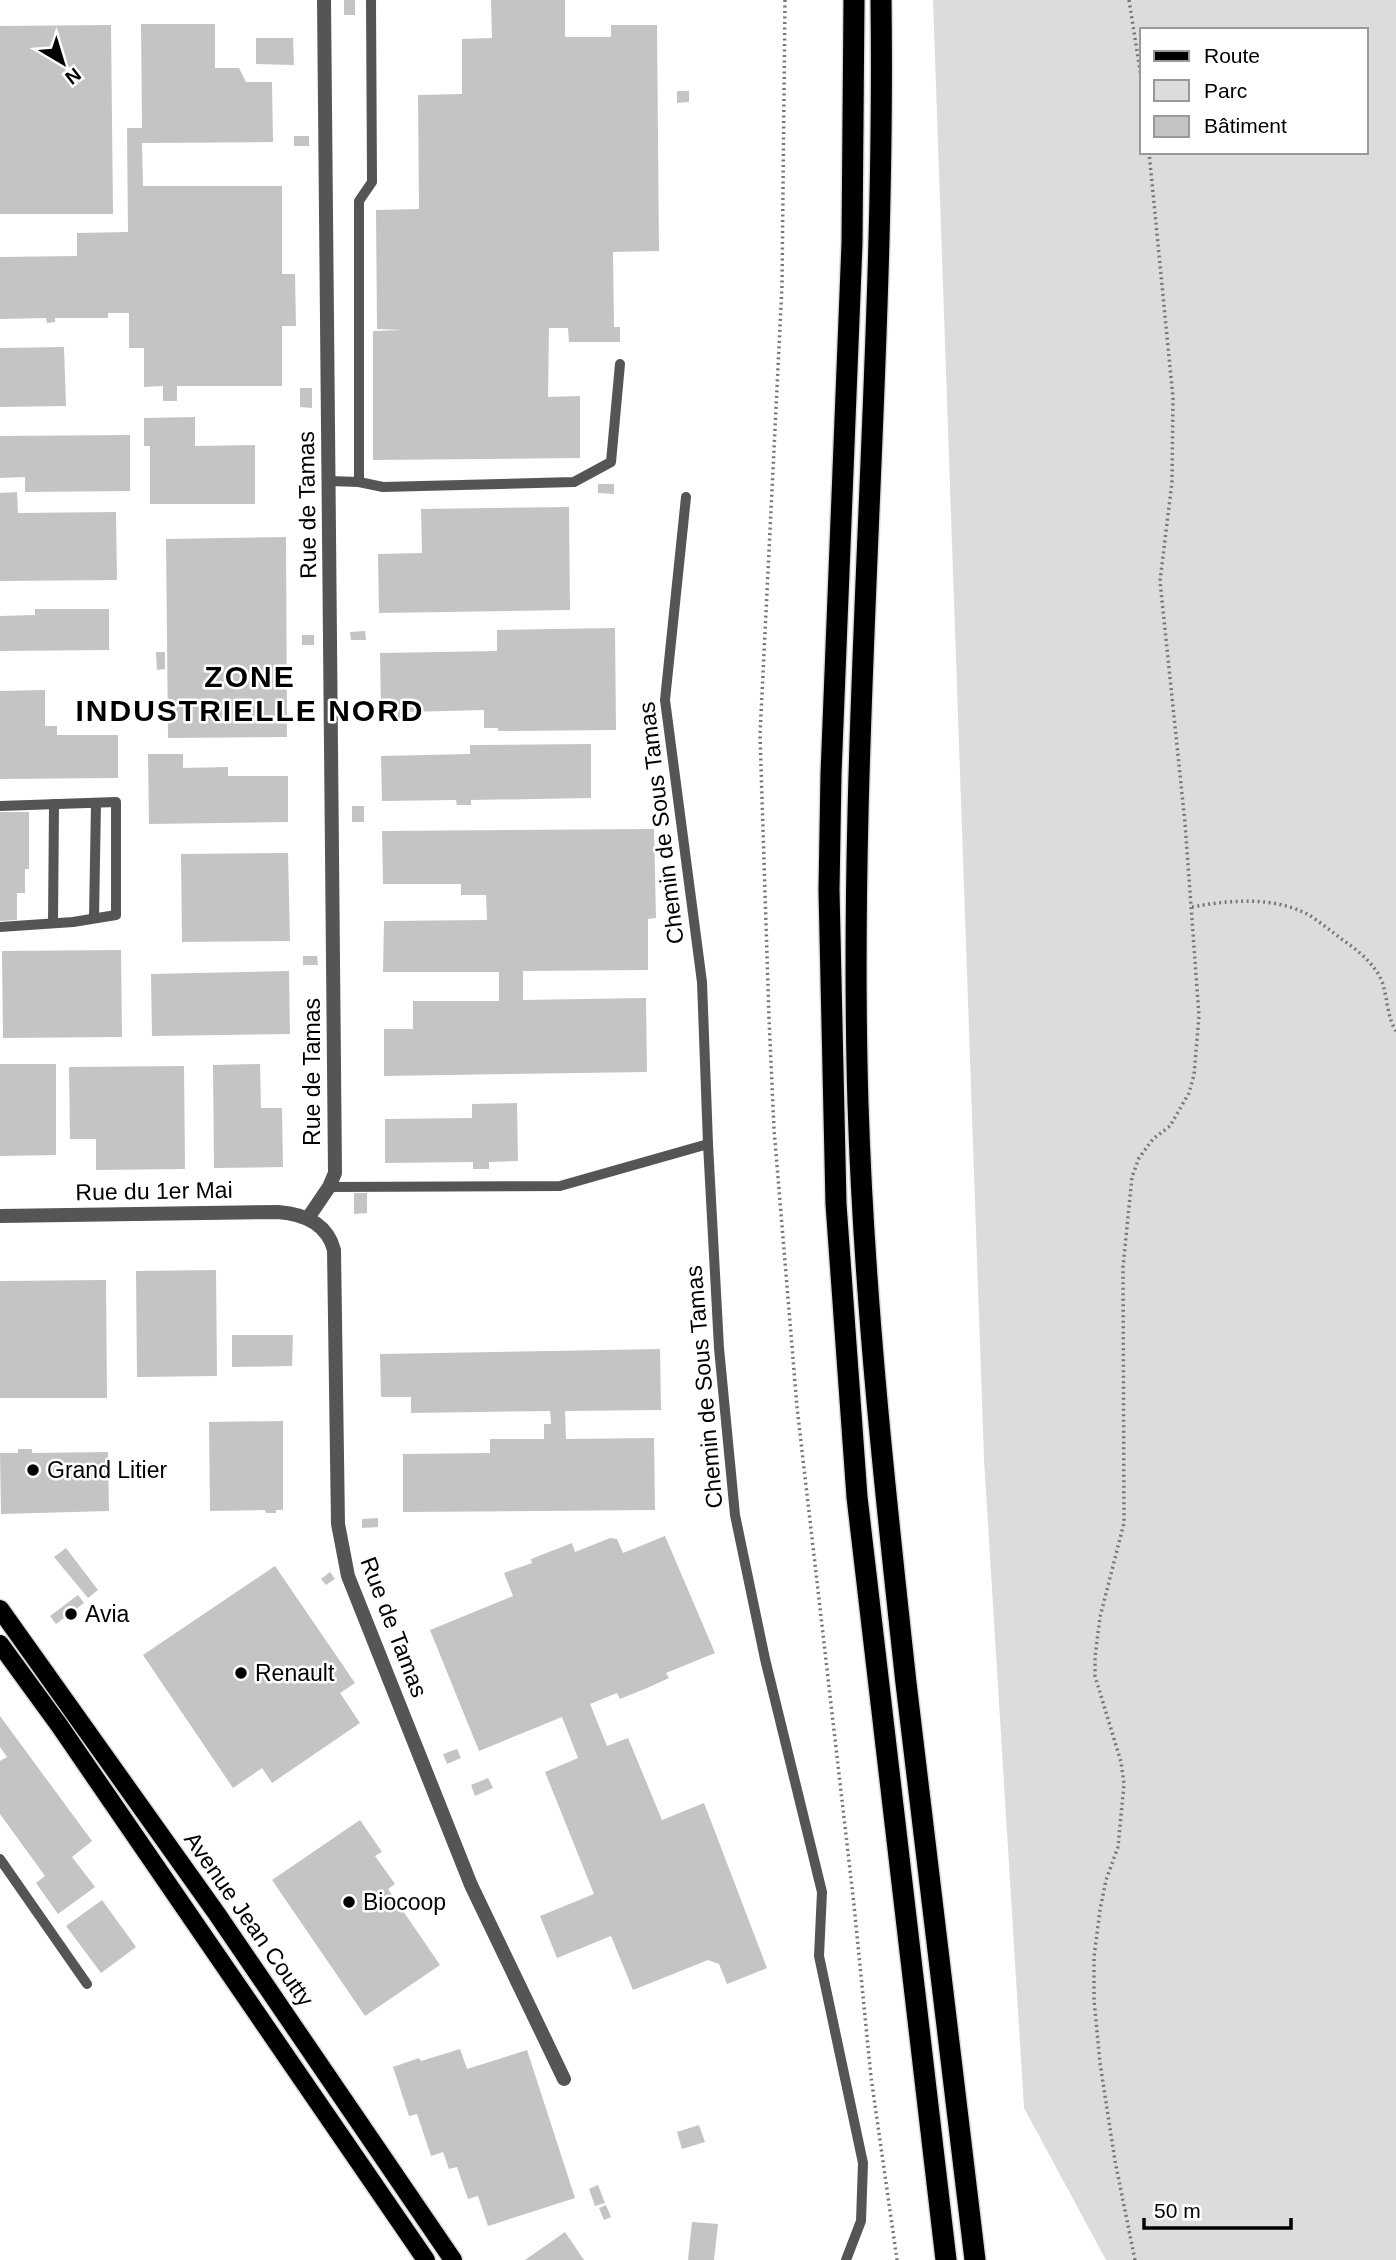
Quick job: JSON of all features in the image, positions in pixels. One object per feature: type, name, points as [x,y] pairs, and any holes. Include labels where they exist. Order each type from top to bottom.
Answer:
[{"type":"highway","points":[[854,0],[852,243],[829,890],[836,1204],[857,1497],[946,2260]]},
{"type":"highway","points":[[881,0],[880,206],[858,776],[856,1007],[860,1146],[873,1360],[886,1506],[975,2260]]},
{"type":"main road","name":"Avenue Jean Coutty","points":[[0,1609],[217,1914],[453,2260]]},
{"type":"main road","name":"Avenue Jean Coutty","points":[[0,1644],[59,1725],[426,2260]]},
{"type":"street","name":"Rue de Tamas","points":[[324,0],[335,1173],[308,1218],[331,1239],[334,1250],[338,1524],[348,1576],[471,1885],[564,2079]]},
{"type":"street","name":"Rue du 1er Mai","points":[[0,1216],[278,1213],[308,1218]]},
{"type":"lane","points":[[359,482],[359,201],[372,182],[371,0]]},
{"type":"lane","points":[[329,481],[383,486],[574,482],[611,462],[620,364]]},
{"type":"lane","name":"Chemin de Sous Tamas","points":[[685,497],[665,700],[702,982],[719,1348],[735,1515],[765,1659],[822,1892],[819,1956],[863,2163],[861,2221],[846,2260]]},
{"type":"lane","points":[[0,806],[116,802],[116,915],[0,927]]},
{"type":"lane","points":[[94,918],[96,803]]},
{"type":"lane","points":[[53,923],[54,804]]},
{"type":"lane","points":[[329,1187],[560,1186],[708,1144]]},
{"type":"lane","points":[[0,1859],[87,1984]]},
{"type":"path","points":[[785,0],[782,286],[761,735],[774,1129],[797,1407],[871,2077],[898,2260]]},
{"type":"path","points":[[1129,0],[1140,70]]},
{"type":"path","points":[[1135,2260],[1115,2161],[1100,2063],[1094,2000],[1094,1957],[1100,1910],[1106,1880],[1118,1847],[1124,1784],[1121,1762],[1095,1676],[1095,1657],[1100,1617],[1124,1522],[1123,1267],[1130,1190],[1139,1157],[1153,1139],[1170,1126],[1189,1093],[1194,1075],[1199,1016],[1192,907],[1160,581],[1172,482],[1173,398],[1149,154]]},
{"type":"path","points":[[1192,907],[1217,902],[1275,903],[1308,915],[1371,963],[1382,981],[1396,1031]]},
{"type":"green space","points":[[933,0],[1396,0],[1396,2260],[1106,2260],[1024,2108],[984,1459]]},
{"type":"building","points":[[344,0],[355,0],[355,15],[344,15]]},
{"type":"building","points":[[491,0],[565,0],[565,37],[611,37],[611,25],[657,25],[659,251],[613,252],[614,327],[620,327],[620,342],[569,342],[568,328],[549,328],[548,397],[580,396],[580,458],[373,460],[373,331],[403,330],[377,329],[376,210],[419,209],[418,95],[462,94],[462,39],[492,38]]},
{"type":"building","points":[[141,24],[215,24],[215,68],[239,68],[246,82],[272,82],[273,142],[142,143],[143,186],[282,186],[282,274],[295,274],[296,326],[282,326],[282,386],[177,386],[177,401],[163,401],[163,386],[144,387],[144,348],[129,348],[129,313],[108,313],[108,318],[55,318],[55,322],[47,323],[46,318],[0,319],[0,257],[77,256],[77,233],[128,232],[127,128],[142,128]]},
{"type":"building","points":[[111,25],[113,214],[0,214],[0,26]]},
{"type":"building","points":[[256,38],[293,38],[294,65],[256,64]]},
{"type":"building","points":[[677,91],[689,91],[689,102],[677,103]]},
{"type":"building","points":[[294,136],[309,136],[309,146],[294,146]]},
{"type":"building","points":[[64,347],[66,406],[0,407],[0,348]]},
{"type":"building","points":[[300,388],[312,388],[312,408],[300,407]]},
{"type":"building","points":[[195,417],[195,446],[255,445],[255,504],[150,504],[150,446],[144,446],[144,418]]},
{"type":"building","points":[[130,435],[130,491],[25,492],[25,477],[0,478],[0,436]]},
{"type":"building","points":[[598,484],[614,484],[614,494],[598,493]]},
{"type":"building","points":[[17,492],[18,513],[116,512],[117,580],[0,581],[0,493]]},
{"type":"building","points":[[569,507],[570,610],[379,613],[378,554],[422,553],[421,509]]},
{"type":"building","points":[[286,537],[287,737],[168,738],[166,539]]},
{"type":"building","points":[[35,609],[109,609],[109,650],[0,651],[0,616],[35,615]]},
{"type":"building","points":[[615,628],[616,730],[498,731],[498,728],[484,728],[484,710],[408,712],[408,718],[398,718],[398,712],[381,712],[380,653],[497,651],[497,630]]},
{"type":"building","points":[[365,631],[366,640],[351,640],[350,632]]},
{"type":"building","points":[[302,635],[314,635],[314,645],[302,645]]},
{"type":"building","points":[[156,652],[165,652],[165,669],[157,670]]},
{"type":"building","points":[[45,690],[45,726],[57,726],[57,735],[118,735],[118,778],[0,779],[0,691]]},
{"type":"building","points":[[591,744],[591,798],[471,800],[471,805],[457,805],[456,800],[382,801],[381,756],[470,754],[470,745]]},
{"type":"building","points":[[148,754],[183,754],[183,768],[228,767],[228,776],[288,776],[288,822],[149,824]]},
{"type":"building","points":[[352,806],[364,806],[364,822],[352,822]]},
{"type":"building","points":[[0,812],[29,812],[29,869],[25,869],[25,893],[17,893],[17,920],[0,921]]},
{"type":"building","points":[[654,829],[656,918],[648,919],[648,970],[523,971],[523,1000],[646,998],[647,1072],[384,1076],[384,1029],[413,1029],[413,1001],[499,1001],[499,972],[383,972],[384,921],[487,920],[486,895],[461,895],[461,884],[383,884],[382,831]]},
{"type":"building","points":[[288,853],[290,941],[182,942],[181,854]]},
{"type":"building","points":[[121,950],[122,1037],[3,1038],[2,951]]},
{"type":"building","points":[[303,956],[317,956],[318,965],[303,965]]},
{"type":"building","points":[[289,971],[290,1034],[152,1036],[151,974]]},
{"type":"building","points":[[0,1064],[56,1064],[56,1155],[0,1156]]},
{"type":"building","points":[[260,1064],[261,1108],[282,1108],[283,1167],[214,1168],[213,1065]]},
{"type":"building","points":[[184,1066],[185,1169],[96,1170],[96,1139],[70,1139],[69,1067]]},
{"type":"building","points":[[517,1103],[518,1161],[489,1162],[489,1169],[473,1169],[473,1162],[385,1163],[385,1119],[472,1118],[472,1104]]},
{"type":"building","points":[[174,1185],[185,1185],[185,1198],[174,1198]]},
{"type":"building","points":[[354,1193],[367,1193],[367,1213],[354,1214]]},
{"type":"building","points":[[216,1270],[217,1376],[137,1377],[136,1271]]},
{"type":"building","points":[[106,1280],[107,1398],[0,1398],[0,1281]]},
{"type":"building","points":[[232,1335],[293,1335],[292,1366],[232,1367]]},
{"type":"building","points":[[660,1349],[661,1410],[565,1411],[566,1439],[654,1438],[655,1510],[403,1512],[403,1454],[490,1453],[490,1439],[544,1439],[544,1424],[551,1424],[550,1411],[411,1413],[411,1397],[381,1397],[380,1354]]},
{"type":"building","points":[[283,1421],[283,1510],[276,1510],[276,1513],[266,1513],[265,1510],[210,1511],[209,1422]]},
{"type":"building","points":[[18,1449],[32,1449],[32,1453],[108,1452],[109,1511],[1,1514],[0,1453],[18,1453]]},
{"type":"building","points":[[378,1518],[378,1527],[362,1528],[362,1519]]},
{"type":"building","points":[[665,1536],[715,1653],[666,1673],[669,1678],[647,1688],[620,1699],[617,1693],[590,1704],[607,1746],[628,1738],[662,1820],[704,1803],[767,1968],[727,1984],[719,1964],[708,1960],[633,1990],[611,1936],[557,1958],[540,1916],[594,1894],[545,1772],[578,1758],[562,1717],[479,1751],[430,1630],[513,1596],[504,1573],[532,1563],[531,1559],[572,1543],[575,1552],[610,1538],[617,1539],[623,1553]]},
{"type":"building","points":[[66,1548],[98,1590],[88,1598],[54,1557]]},
{"type":"building","name":"Renault","points":[[275,1566],[355,1683],[340,1693],[360,1723],[272,1783],[262,1768],[233,1788],[143,1655]]},
{"type":"building","points":[[330,1572],[335,1579],[326,1585],[321,1579]]},
{"type":"building","points":[[78,1595],[84,1603],[56,1624],[50,1616]]},
{"type":"building","points":[[0,1716],[92,1841],[72,1857],[95,1887],[58,1914],[36,1883],[45,1876],[0,1814],[0,1761],[7,1757],[0,1747]]},
{"type":"building","points":[[457,1749],[461,1758],[447,1764],[443,1754]]},
{"type":"building","points":[[488,1778],[493,1788],[475,1796],[471,1785]]},
{"type":"building","points":[[360,1820],[382,1852],[375,1856],[395,1884],[388,1889],[440,1965],[365,2016],[272,1880]]},
{"type":"building","points":[[102,1900],[136,1947],[101,1973],[66,1926]]},
{"type":"building","points":[[460,2049],[467,2069],[527,2050],[575,2198],[488,2226],[478,2196],[468,2199],[457,2167],[449,2169],[443,2152],[431,2156],[417,2114],[409,2116],[393,2067]]},
{"type":"building","points":[[699,2125],[705,2142],[682,2149],[677,2132]]},
{"type":"building","points":[[598,2185],[605,2203],[595,2206],[589,2189]]},
{"type":"building","points":[[606,2205],[611,2217],[604,2220],[599,2208]]},
{"type":"building","points":[[692,2222],[718,2224],[714,2260],[688,2260]]},
{"type":"building","points":[[565,2232],[584,2260],[525,2260]]},
{"type":"place","name":"Grand Litier","points":[[33,1470]]},
{"type":"place","name":"Avia","points":[[71,1614]]},
{"type":"place","name":"Renault","points":[[241,1673]]},
{"type":"place","name":"Biocoop","points":[[349,1902]]},
{"type":"district","name":"ZONE INDUSTRIELLE NORD","points":[[250,694]]}]
